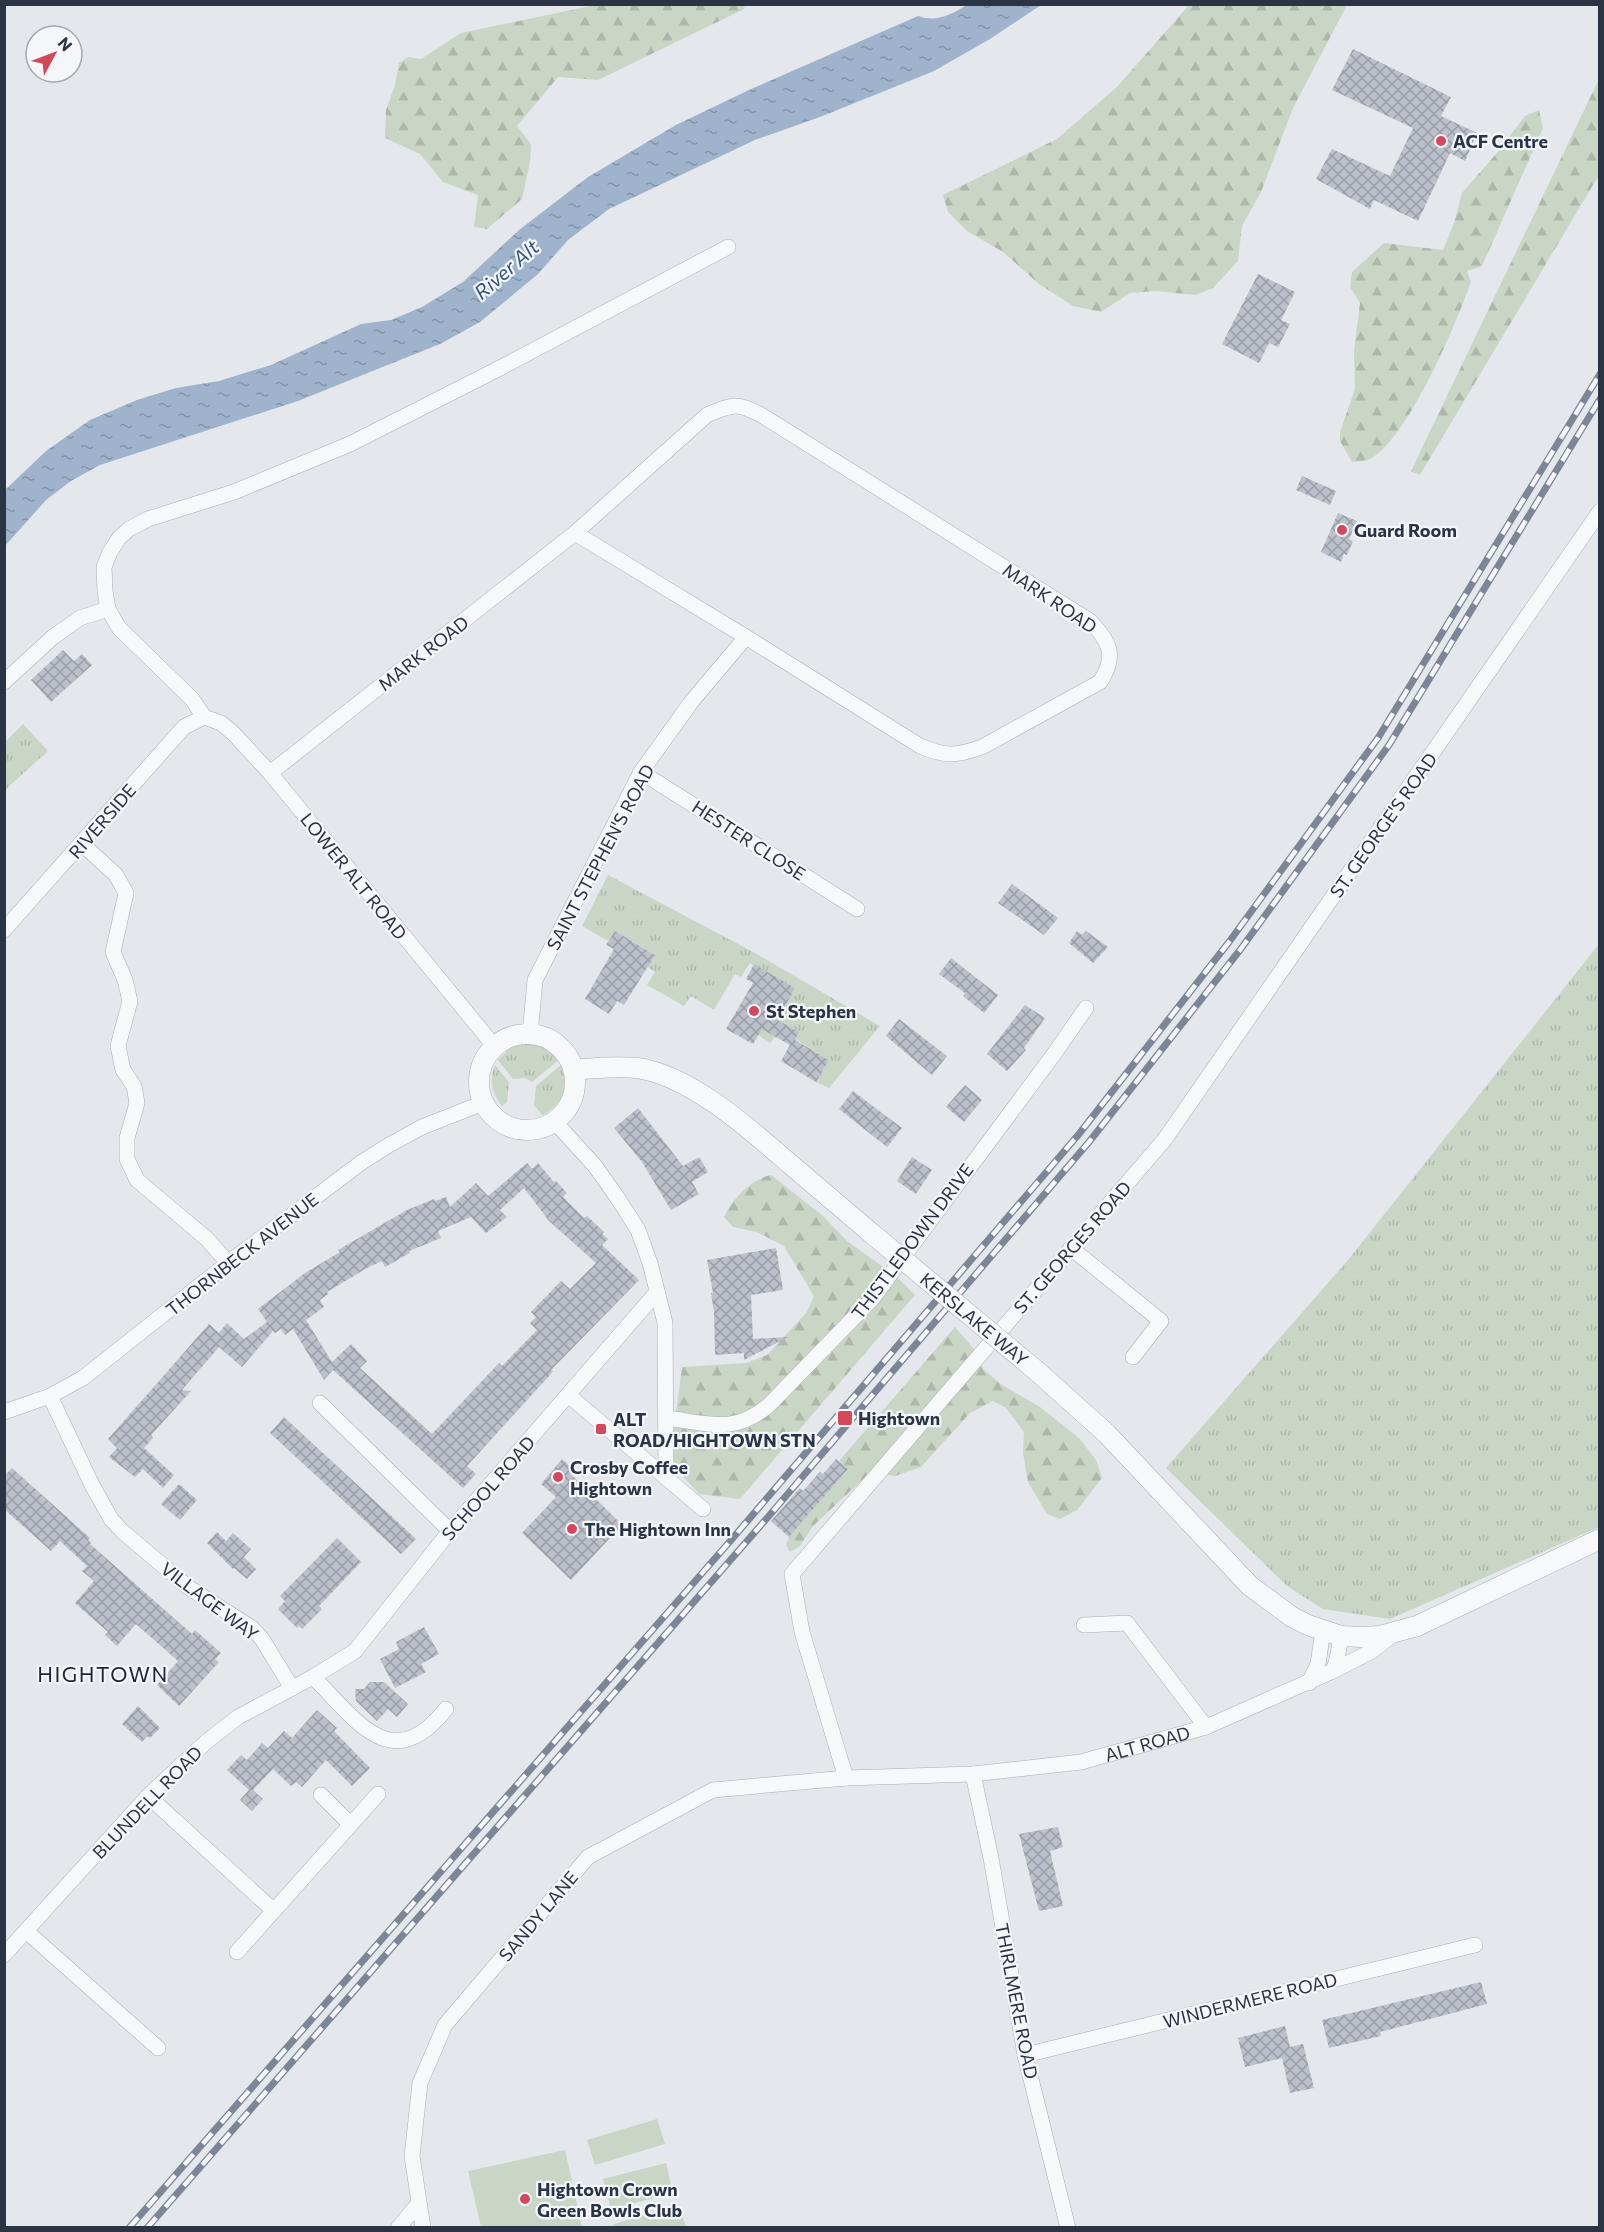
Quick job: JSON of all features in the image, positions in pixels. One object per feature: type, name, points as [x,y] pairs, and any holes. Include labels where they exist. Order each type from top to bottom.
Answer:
[{"type":"street","points":[[204,717],[192,699],[119,628],[108,609],[104,567],[115,545],[129,529],[148,519],[234,492],[350,444],[500,368],[728,247]]},
{"type":"street","name":"MARK ROAD","points":[[270,773],[576,533],[707,415],[725,407],[743,405],[773,422],[1090,621],[1105,636],[1109,648],[1110,668],[1100,682],[982,747],[963,753],[940,754],[920,746],[576,533]]},
{"type":"street","name":"ST. GEORGE'S ROAD","points":[[1165,1139],[1599,511]]},
{"type":"street","points":[[4,682],[80,618],[108,609]]},
{"type":"street","name":"SAINT STEPHEN'S ROAD","points":[[530,1035],[535,980],[641,772],[692,701],[746,637]]},
{"type":"street","name":"LOWER ALT ROAD","points":[[204,717],[221,723],[233,733],[270,773],[495,1047]]},
{"type":"street","name":"RIVERSIDE","points":[[4,930],[184,727],[204,717]]},
{"type":"street","name":"HESTER CLOSE","points":[[641,772],[856,909]]},
{"type":"street","points":[[82,844],[116,874],[126,893],[113,952],[125,980],[130,1001],[118,1046],[123,1070],[134,1086],[137,1103],[127,1138],[127,1159],[137,1180],[207,1239],[228,1263]]},
{"type":"street","name":"THISTLEDOWN DRIVE","points":[[666,1418],[736,1424],[753,1418],[769,1405],[872,1299],[1086,1008]]},
{"type":"street","points":[[530,1035],[545,1038],[567,1057],[573,1070],[572,1099],[565,1111],[554,1122],[535,1130],[514,1129],[496,1119],[483,1103],[479,1088],[480,1072],[485,1058],[495,1047],[512,1037],[530,1035]]},
{"type":"street","name":"KERSLAKE WAY","points":[[573,1070],[609,1067],[639,1068],[684,1086],[717,1104],[749,1128],[1038,1372],[1107,1434],[1250,1586],[1292,1617],[1332,1633]]},
{"type":"street","name":"THORNBECK AVENUE","points":[[4,1412],[50,1396],[83,1378],[228,1263],[389,1144],[422,1127],[483,1103]]},
{"type":"street","points":[[554,1122],[595,1166],[638,1230],[665,1323],[666,1476]]},
{"type":"street","name":"ST. GEORGES ROAD","points":[[846,1778],[802,1632],[792,1574],[1165,1139]]},
{"type":"street","points":[[1071,1248],[1161,1321],[1133,1357]]},
{"type":"street","name":"SCHOOL ROAD","points":[[313,1677],[354,1651],[450,1531],[657,1292]]},
{"type":"street","points":[[568,1395],[703,1509]]},
{"type":"street","name":"VILLAGE WAY","points":[[50,1396],[92,1485],[111,1519],[188,1587],[252,1628],[262,1639],[292,1688]]},
{"type":"street","points":[[320,1403],[450,1531]]},
{"type":"street","points":[[1332,1633],[1361,1637],[1394,1634],[1417,1626],[1599,1539]]},
{"type":"street","points":[[1084,1625],[1127,1623],[1206,1727]]},
{"type":"street","points":[[1332,1633],[1333,1671]]},
{"type":"street","points":[[1309,1683],[1332,1633]]},
{"type":"street","name":"ALT ROAD","points":[[846,1778],[974,1774],[1081,1762],[1206,1727],[1309,1683],[1372,1651],[1394,1634]]},
{"type":"street","points":[[313,1677],[365,1729],[386,1740],[400,1741],[427,1730],[446,1709]]},
{"type":"street","name":"BLUNDELL ROAD","points":[[4,1955],[148,1796],[206,1742],[238,1717],[313,1677]]},
{"type":"street","name":"THIRLMERE ROAD","points":[[974,1774],[1025,2055],[1068,2228]]},
{"type":"street","name":"SANDY LANE","points":[[423,2228],[412,2156],[420,2083],[445,2025],[588,1857],[713,1790],[846,1778]]},
{"type":"street","points":[[237,1952],[378,1794]]},
{"type":"street","points":[[321,1795],[350,1824]]},
{"type":"street","points":[[148,1796],[273,1910]]},
{"type":"street","points":[[26,1931],[158,2048]]},
{"type":"street","name":"WINDERMERE ROAD","points":[[1025,2055],[1475,1945]]},
{"type":"street","points":[[398,2228],[418,2204]]},
{"type":"green space","points":[[600,4],[745,5],[744,9],[598,80],[558,77],[517,126],[531,144],[530,162],[522,199],[487,229],[474,227],[478,195],[443,182],[420,154],[385,138],[386,110],[395,85],[399,63],[408,57],[421,59],[461,33]]},
{"type":"green space","points":[[1189,5],[1347,5],[1293,108],[1261,192],[1242,226],[1238,261],[1213,288],[1196,295],[1155,291],[1130,293],[1101,312],[1073,306],[1039,284],[1003,252],[967,231],[948,212],[943,195],[1057,139],[1117,87]]},
{"type":"green space","points":[[1599,79],[1599,175],[1420,475],[1411,471]]},
{"type":"green space","points":[[1539,110],[1543,128],[1482,266],[1467,271],[1471,282],[1429,379],[1400,429],[1385,447],[1368,460],[1352,462],[1340,441],[1340,432],[1355,389],[1354,352],[1360,303],[1350,287],[1352,272],[1384,243],[1443,250],[1454,223],[1462,193],[1525,116]]},
{"type":"green space","points":[[23,724],[48,751],[5,790],[5,742]]},
{"type":"green space","points":[[608,875],[755,953],[880,1026],[829,1088],[816,1082],[829,1060],[795,1039],[799,1032],[792,1028],[784,1041],[775,1037],[770,1043],[758,1035],[779,999],[786,1003],[795,988],[750,963],[741,977],[735,974],[714,1010],[691,996],[684,1006],[647,985],[655,972],[647,967],[654,954],[615,931],[608,941],[582,926]]},
{"type":"green space","points":[[1599,944],[1599,1527],[1390,1619],[1323,1609],[1287,1586],[1166,1468],[1348,1260]]},
{"type":"green space","points":[[525,1043],[544,1046],[560,1059],[532,1082],[525,1078],[513,1079],[498,1060],[510,1048]]},
{"type":"green space","points":[[562,1064],[565,1072],[563,1094],[555,1106],[542,1115],[534,1105],[536,1086]]},
{"type":"green space","points":[[495,1065],[509,1082],[507,1102],[502,1106],[493,1086],[492,1076]]},
{"type":"green space","points":[[771,1175],[823,1216],[847,1241],[896,1276],[915,1295],[740,1499],[699,1494],[678,1471],[672,1456],[682,1367],[746,1363],[767,1355],[806,1313],[814,1296],[784,1246],[757,1232],[733,1227],[724,1217],[732,1203],[749,1185]]},
{"type":"green space","points":[[955,1327],[974,1349],[983,1369],[1002,1385],[1040,1407],[1080,1439],[1096,1460],[1102,1478],[1077,1510],[1060,1519],[1047,1514],[1028,1482],[1023,1453],[1024,1432],[1006,1408],[993,1401],[970,1413],[921,1467],[895,1476],[878,1474],[861,1481],[813,1526],[800,1546],[790,1552],[786,1545],[789,1537],[848,1469],[839,1461]]},
{"type":"green space","points":[[657,2119],[665,2144],[595,2165],[587,2140]]},
{"type":"green space","name":"Hightown Crown Green Bowls Club","points":[[565,2150],[582,2227],[481,2227],[468,2171]]},
{"type":"green space","points":[[666,2163],[673,2193],[611,2209],[603,2179]]},
{"type":"green space","points":[[678,2203],[686,2227],[613,2227],[612,2225]]},
{"type":"water","name":"River Alt","points":[[968,4],[1041,5],[990,39],[934,71],[820,117],[755,140],[609,209],[568,240],[538,274],[480,322],[440,344],[298,401],[100,465],[71,481],[46,500],[5,546],[5,490],[46,451],[90,420],[137,400],[176,388],[219,381],[271,365],[361,324],[391,320],[422,307],[463,282],[519,230],[588,177],[676,125],[749,90],[918,16],[938,18]]},
{"type":"building","name":"ACF Centre","points":[[1353,49],[1451,97],[1441,116],[1477,133],[1465,161],[1450,153],[1418,221],[1374,200],[1370,209],[1316,179],[1332,149],[1390,176],[1413,128],[1332,90]]},
{"type":"building","points":[[1258,274],[1295,292],[1281,320],[1290,324],[1278,347],[1269,343],[1259,363],[1222,344]]},
{"type":"building","points":[[1302,476],[1336,491],[1330,505],[1296,490]]},
{"type":"building","name":"Guard Room","points":[[1338,513],[1357,521],[1349,539],[1353,541],[1341,562],[1321,552]]},
{"type":"building","points":[[63,650],[74,661],[82,654],[92,665],[51,702],[31,680]]},
{"type":"building","points":[[1012,884],[1058,918],[1044,935],[998,903]]},
{"type":"building","points":[[615,931],[655,955],[624,1005],[617,1001],[609,1014],[585,999],[614,949],[606,945]]},
{"type":"building","points":[[1077,931],[1082,935],[1086,931],[1108,947],[1093,963],[1069,943]]},
{"type":"building","points":[[951,958],[998,995],[984,1013],[963,996],[965,993],[939,974]]},
{"type":"building","points":[[754,964],[795,988],[777,1020],[799,1032],[795,1040],[829,1060],[816,1082],[781,1061],[790,1045],[762,1029],[753,1044],[726,1029],[753,983],[746,979]]},
{"type":"building","points":[[1025,1005],[1045,1018],[1024,1048],[1026,1050],[1007,1071],[987,1054]]},
{"type":"building","points":[[899,1019],[947,1056],[932,1075],[886,1036]]},
{"type":"building","points":[[965,1085],[982,1100],[964,1122],[946,1107]]},
{"type":"building","points":[[853,1091],[902,1128],[887,1147],[839,1109]]},
{"type":"building","points":[[638,1108],[683,1166],[699,1157],[708,1172],[692,1182],[699,1194],[671,1210],[642,1162],[614,1128]]},
{"type":"building","points":[[912,1157],[932,1170],[916,1194],[897,1181]]},
{"type":"building","points":[[527,1163],[532,1169],[538,1163],[567,1193],[563,1197],[584,1218],[587,1216],[604,1232],[602,1234],[608,1239],[602,1245],[639,1280],[551,1370],[553,1371],[550,1375],[467,1466],[476,1474],[463,1488],[333,1370],[324,1380],[293,1329],[285,1335],[281,1329],[275,1333],[273,1331],[242,1367],[219,1347],[182,1390],[191,1391],[151,1435],[153,1438],[144,1448],[174,1475],[163,1488],[143,1469],[135,1477],[109,1457],[117,1448],[108,1439],[209,1324],[219,1333],[227,1323],[244,1339],[267,1322],[258,1309],[305,1273],[340,1252],[338,1250],[407,1210],[434,1199],[435,1201],[446,1197],[450,1207],[476,1183],[488,1196]],"holes":[[[524,1188],[549,1221],[596,1263],[570,1289],[561,1281],[531,1312],[536,1317],[530,1323],[537,1330],[502,1366],[499,1363],[432,1434],[360,1368],[367,1361],[351,1344],[332,1362],[306,1320],[324,1307],[320,1300],[328,1294],[327,1292],[367,1268],[382,1261],[385,1267],[410,1253],[409,1251],[441,1238],[438,1231],[471,1217],[486,1233],[507,1217],[500,1210]]]},
{"type":"building","points":[[776,1248],[783,1290],[751,1295],[753,1339],[788,1337],[744,1360],[744,1353],[715,1355],[711,1293],[713,1293],[707,1260]]},
{"type":"building","points":[[284,1417],[416,1539],[401,1554],[270,1433]]},
{"type":"building","name":"The Hightown Inn","points":[[562,1459],[575,1471],[571,1474],[622,1525],[571,1580],[522,1533],[556,1497],[541,1484]]},
{"type":"building","points":[[836,1459],[848,1469],[789,1537],[771,1521],[800,1488],[803,1491],[820,1472],[823,1474]]},
{"type":"building","points":[[12,1468],[90,1538],[88,1540],[90,1544],[192,1634],[195,1630],[221,1653],[215,1659],[219,1662],[179,1706],[157,1685],[178,1661],[136,1624],[117,1646],[105,1635],[108,1632],[75,1603],[94,1581],[82,1571],[87,1566],[60,1541],[51,1551],[4,1509],[4,1476]]},
{"type":"building","points":[[179,1484],[197,1500],[180,1520],[161,1504]]},
{"type":"building","points":[[217,1532],[226,1541],[233,1533],[251,1549],[244,1557],[256,1569],[247,1579],[233,1569],[207,1543]]},
{"type":"building","points":[[337,1538],[361,1562],[319,1606],[322,1609],[302,1629],[299,1626],[297,1628],[278,1609],[285,1601],[280,1596]]},
{"type":"building","points":[[424,1627],[439,1654],[421,1664],[426,1672],[395,1688],[380,1659],[399,1649],[396,1642]]},
{"type":"building","points":[[370,1682],[384,1682],[408,1704],[397,1717],[388,1709],[377,1721],[356,1701],[355,1689],[364,1689]]},
{"type":"building","points":[[138,1706],[160,1728],[142,1742],[122,1724]]},
{"type":"building","points":[[317,1710],[337,1728],[334,1731],[370,1768],[352,1786],[326,1760],[302,1787],[296,1782],[291,1786],[273,1769],[253,1790],[263,1799],[252,1811],[240,1800],[249,1790],[227,1770],[241,1755],[247,1760],[262,1743],[268,1748],[284,1731],[292,1738]]},
{"type":"building","points":[[1058,1827],[1063,1847],[1050,1851],[1063,1906],[1039,1911],[1019,1834]]},
{"type":"building","points":[[1481,1982],[1487,2004],[1380,2032],[1381,2036],[1329,2048],[1322,2020]]},
{"type":"building","points":[[1285,2026],[1290,2047],[1303,2044],[1314,2088],[1290,2093],[1282,2058],[1245,2067],[1238,2038]]},
{"type":"railway","points":[[129,2228],[732,1539],[1079,1134],[1229,942],[1378,738],[1600,374]]},
{"type":"railway","points":[[147,2228],[768,1517],[1089,1142],[1240,950],[1389,745],[1600,399]]},
{"type":"place","name":"ACF Centre","points":[[1441,141]]},
{"type":"place","name":"Guard Room","points":[[1342,530]]},
{"type":"place","name":"St Stephen","points":[[754,1011]]},
{"type":"place","name":"Hightown","points":[[845,1418]]},
{"type":"place","name":"ALT ROAD/HIGHTOWN STN","points":[[601,1429]]},
{"type":"place","name":"Crosby Coffee Hightown","points":[[558,1477]]},
{"type":"place","name":"The Hightown Inn","points":[[572,1529]]},
{"type":"place","name":"Hightown Crown Green Bowls Club","points":[[525,2199]]},
{"type":"district","name":"HIGHTOWN","points":[[103,1673]]}]
